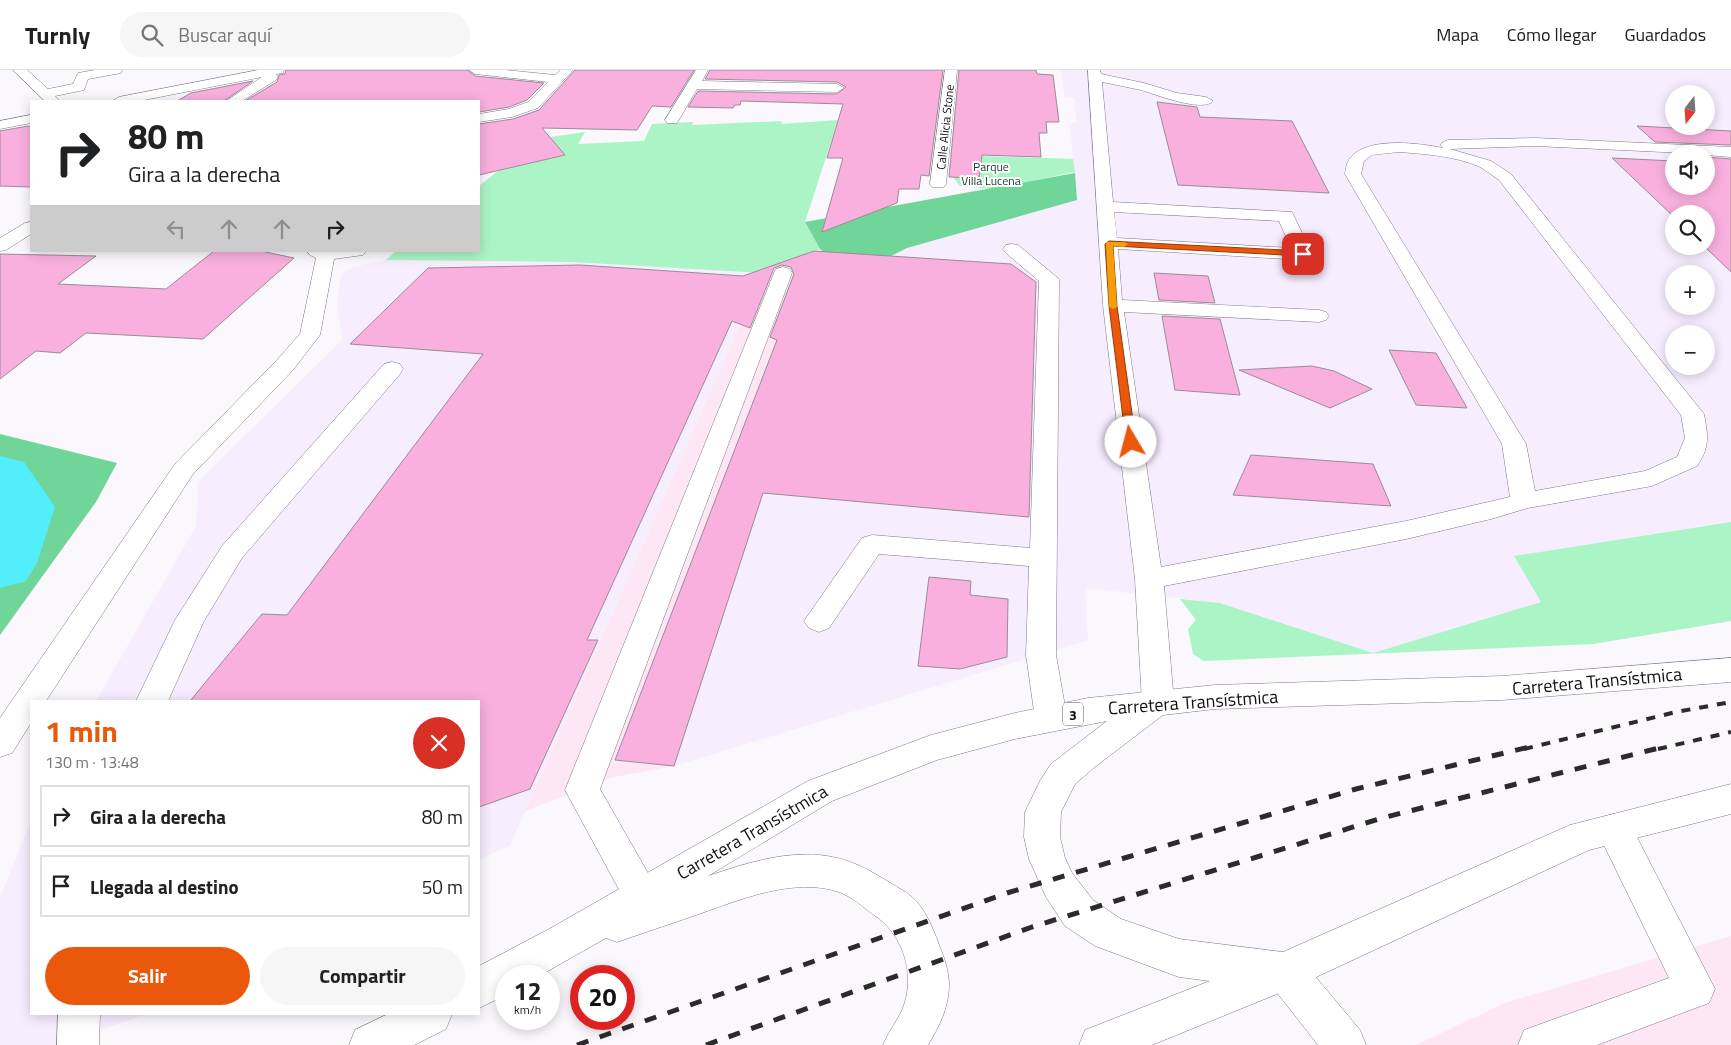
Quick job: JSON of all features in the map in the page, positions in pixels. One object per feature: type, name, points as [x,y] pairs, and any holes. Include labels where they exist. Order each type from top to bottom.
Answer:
[{"type":"main road","points":[[19,70],[49,98],[79,87],[83,76],[116,70]]},
{"type":"main road","points":[[124,100],[278,70]]},
{"type":"main road","points":[[235,100],[283,70]]},
{"type":"main road","points":[[475,70],[530,77],[563,74]]},
{"type":"main road","points":[[672,120],[702,70]]},
{"type":"main road","name":"Calle Alicia Stone","points":[[938,184],[951,70]]},
{"type":"main road","points":[[480,118],[512,113],[533,105],[563,74]]},
{"type":"main road","points":[[1206,101],[1175,97],[1144,86],[1094,74],[1113,306],[1149,579],[1158,702],[1084,756],[1063,774],[1052,791],[1043,812],[1042,837],[1046,860],[1059,885],[1079,913],[1109,934],[1179,958],[1285,972],[1345,1045]]},
{"type":"main road","points":[[694,85],[837,88]]},
{"type":"main road","points":[[0,125],[30,119]]},
{"type":"main road","points":[[1432,150],[1439,146],[1536,142],[1731,152]]},
{"type":"main road","points":[[1149,579],[1406,530],[1492,511],[1524,501],[1652,478],[1688,461],[1697,438],[1692,414],[1505,177],[1485,164],[1456,155],[1413,148],[1378,149],[1365,153],[1357,160],[1353,174],[1514,444],[1524,501]]},
{"type":"main road","points":[[1106,208],[1286,216],[1303,254],[1109,244]]},
{"type":"main road","points":[[0,246],[30,228]]},
{"type":"main road","points":[[1012,249],[1049,279],[1041,654],[1052,718]]},
{"type":"main road","points":[[0,744],[184,469],[285,365],[310,335],[321,253],[339,252]]},
{"type":"main road","points":[[642,896],[582,790],[783,273]]},
{"type":"main road","points":[[1113,306],[1319,316]]},
{"type":"main road","points":[[152,700],[190,620],[232,552],[392,369]]},
{"type":"main road","points":[[819,621],[872,544],[1044,558]]},
{"type":"main road","name":"Carretera Transístmica","points":[[480,987],[642,896],[820,791],[931,748],[1052,718],[1088,711],[1158,702],[1224,697],[1502,688],[1731,670]]},
{"type":"main road","points":[[1100,1045],[1285,972],[1583,836],[1731,799]]},
{"type":"main road","points":[[1539,1045],[1696,989],[1614,829]]},
{"type":"main road","points":[[564,941],[751,879],[785,872],[818,872],[848,878],[898,909],[915,932],[926,960],[929,985],[923,1014],[904,1045]]},
{"type":"main road","points":[[78,1045],[80,1015]]},
{"type":"main road","points":[[370,1045],[429,1015]]},
{"type":"shaded area","points":[[1061,70],[1731,70],[1731,522],[1514,556],[1541,602],[1373,653],[1220,603],[1085,588],[1088,640],[674,766],[837,265],[891,256],[907,248],[1077,200],[1070,124],[1077,121],[1074,98],[1065,98]]},
{"type":"shaded area","points":[[820,249],[837,263],[674,766],[614,777],[525,811],[763,273],[789,260]]},
{"type":"shaded area","points":[[386,260],[572,262],[763,273],[510,845],[480,860],[480,700],[97,700],[196,526],[198,482],[342,340],[337,303],[341,274],[352,267]]},
{"type":"shaded area","points":[[30,823],[30,1015],[143,1015],[57,1045],[0,1045],[0,897]]},
{"type":"shaded area","points":[[1731,936],[1731,1045],[1416,1045],[1505,1003]]},
{"type":"green space","points":[[838,120],[805,222],[820,249],[789,260],[763,273],[572,262],[386,260],[395,252],[480,252],[480,185],[498,171],[565,155],[550,137],[585,132],[578,144],[644,141],[652,124],[693,122],[692,125],[782,121],[781,124]]},
{"type":"green space","name":"Parque Villa Lucena","points":[[954,155],[1073,159],[1075,172],[991,189],[960,186],[953,177]]},
{"type":"green space","points":[[1075,173],[1077,200],[907,248],[891,256],[837,263],[820,249],[805,222]]},
{"type":"green space","points":[[0,434],[117,463],[96,502],[0,635]]},
{"type":"green space","points":[[1731,522],[1731,621],[1593,644],[1204,661],[1193,654],[1188,629],[1196,620],[1180,599],[1220,603],[1373,653],[1541,602],[1514,556]]},
{"type":"building","points":[[286,70],[467,70],[475,76],[544,83],[527,100],[509,107],[480,112],[480,100],[247,100],[277,82],[279,75],[285,74]]},
{"type":"building","points":[[575,70],[694,70],[671,107],[652,106],[637,130],[542,128],[565,155],[480,175],[480,124],[513,119],[539,110]]},
{"type":"building","points":[[710,70],[943,70],[929,176],[921,175],[919,189],[899,189],[897,203],[822,232],[843,158],[827,158],[843,104],[741,101],[740,105],[735,105],[733,108],[688,107],[698,91],[837,94],[846,87],[837,82],[705,79]]},
{"type":"building","points":[[959,70],[1036,70],[1037,74],[1053,75],[1059,122],[1046,122],[1047,133],[1039,133],[1041,157],[982,155],[979,178],[949,177]]},
{"type":"building","points":[[253,81],[225,100],[179,100],[191,93]]},
{"type":"building","points":[[1157,102],[1197,107],[1200,117],[1292,121],[1329,193],[1178,185]]},
{"type":"building","points":[[1637,126],[1665,127],[1665,135],[1715,135],[1715,130],[1731,131],[1731,145],[1655,142]]},
{"type":"building","points":[[30,127],[30,187],[0,186],[0,131]]},
{"type":"building","points":[[1612,158],[1665,161],[1665,195],[1715,195],[1715,158],[1731,159],[1731,272],[1713,255],[1715,255],[1715,205],[1665,205],[1665,208]]},
{"type":"building","points":[[814,251],[1011,264],[1036,282],[1029,517],[763,493],[674,766],[615,760],[777,340],[770,337],[794,274],[791,267],[782,265],[774,268],[750,328],[732,321],[587,640],[598,640],[530,789],[480,807],[480,700],[191,700],[262,614],[287,615],[483,354],[350,344],[428,268],[580,265],[743,276]]},
{"type":"building","points":[[213,252],[266,252],[294,258],[203,339],[86,333],[60,353],[36,351],[0,379],[0,254],[96,256],[58,284],[166,289]]},
{"type":"building","points":[[1154,273],[1208,276],[1215,303],[1159,300]]},
{"type":"building","points":[[1162,316],[1220,319],[1240,395],[1175,390]]},
{"type":"building","points":[[1389,350],[1436,353],[1467,408],[1416,405]]},
{"type":"building","points":[[1312,366],[1334,371],[1372,389],[1330,408],[1239,370]]},
{"type":"building","points":[[1251,455],[1373,464],[1391,506],[1233,495]]},
{"type":"building","points":[[929,577],[971,581],[970,595],[1008,599],[1007,657],[960,669],[918,666]]},
{"type":"waterway","points":[[0,477],[20,507],[0,563]]},
{"type":"railway","points":[[1524,749],[1676,712],[1731,702]]},
{"type":"railway","points":[[1658,749],[1731,732]]},
{"type":"railway","points":[[577,1045],[1007,893],[1356,789],[1529,747]]},
{"type":"railway","points":[[706,1045],[1032,927],[1382,818],[1663,747]]},
{"type":"slow traffic","points":[[1113,307],[1109,244],[1124,244]]},
{"type":"route","points":[[1131,442],[1113,306],[1109,244],[1303,254]]}]
